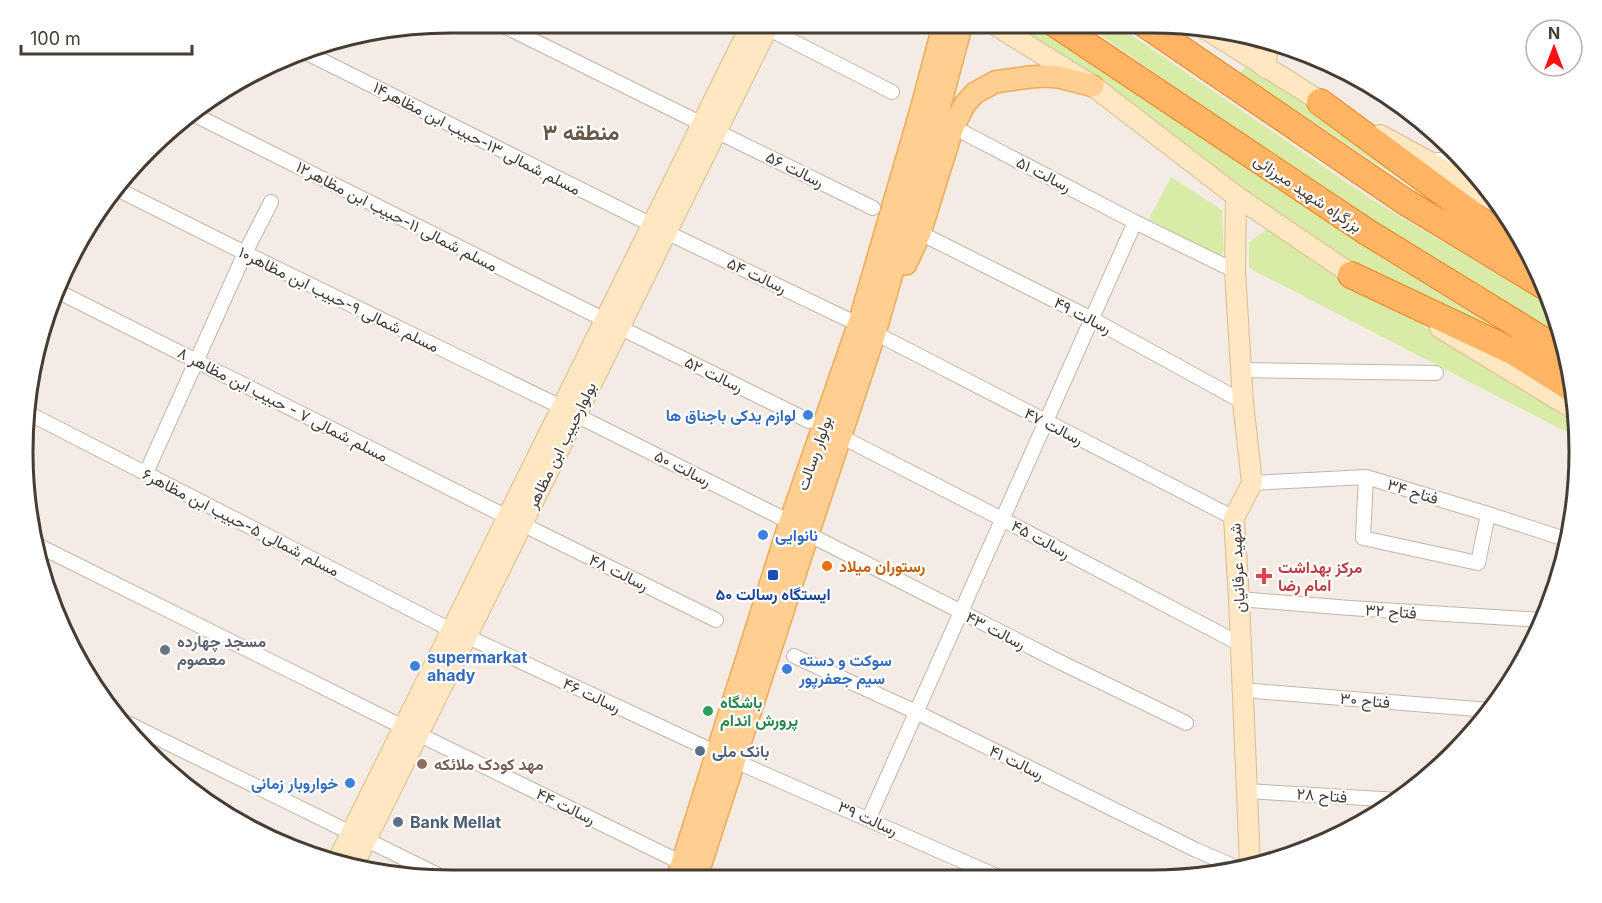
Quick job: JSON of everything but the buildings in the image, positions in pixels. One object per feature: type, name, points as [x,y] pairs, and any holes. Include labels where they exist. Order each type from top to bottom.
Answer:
[{"type":"highway","name":"بزرگراه شهید میرزائی","points":[[1069,33],[1366,232],[1556,349]]},
{"type":"highway","points":[[1158,33],[1404,201],[1531,278]]},
{"type":"highway","points":[[1320,102],[1516,248]]},
{"type":"highway","points":[[1404,201],[1520,254]]},
{"type":"highway","points":[[1351,275],[1514,352],[1563,383]]},
{"type":"main road","name":"بولوار رسالت","points":[[693,870],[726,757],[799,528],[922,106],[949,33]]},
{"type":"main road","name":"بولوار رسالت","points":[[799,528],[840,436],[874,333],[950,33]]},
{"type":"main road","points":[[874,333],[920,233],[953,127],[965,104],[975,93],[995,82],[1009,79],[1059,77],[1093,86]]},
{"type":"street","name":"رسالت ۵۶","points":[[520,33],[873,208]]},
{"type":"street","name":"بولوارحبیب ابن مظاهر","points":[[342,856],[358,836],[709,128],[759,33]]},
{"type":"street","points":[[778,33],[892,92]]},
{"type":"street","points":[[1008,33],[1093,86],[1236,196],[1351,275],[1566,405]]},
{"type":"street","points":[[1221,39],[1320,102],[1478,191]]},
{"type":"street","points":[[1265,68],[1268,50]]},
{"type":"street","name":"مسلم شمالی ۱۳-حبیب ابن مظاهر۱۴","points":[[314,56],[659,229]]},
{"type":"street","name":"مسلم شمالی ۱۱-حبیب ابن مظاهر۱۲","points":[[200,117],[612,324]]},
{"type":"street","name":"رسالت ۵۱","points":[[953,127],[1235,272]]},
{"type":"street","points":[[1428,161],[1449,159]]},
{"type":"street","name":"مسلم شمالی ۹-حبیب ابن مظاهر۱۰","points":[[123,192],[568,411]]},
{"type":"street","points":[[1236,196],[1235,272],[1243,402],[1252,483]]},
{"type":"street","points":[[146,473],[245,253],[272,202]]},
{"type":"street","points":[[1236,238],[1244,229],[1256,222],[1271,219]]},
{"type":"street","points":[[869,818],[1135,222]]},
{"type":"street","name":"رسالت ۵۴","points":[[659,229],[847,319]]},
{"type":"street","name":"رسالت ۴۹","points":[[920,233],[1092,319],[1243,402]]},
{"type":"street","name":"مسلم شمالی ۷ - حبیب ابن مظاهر ۸","points":[[64,294],[514,520]]},
{"type":"street","name":"رسالت ۵۲","points":[[612,324],[810,421]]},
{"type":"street","name":"رسالت ۴۷","points":[[874,333],[1234,518]]},
{"type":"street","points":[[1241,370],[1436,374]]},
{"type":"street","name":"رسالت ۵۰","points":[[568,411],[799,528]]},
{"type":"street","name":"مسلم شمالی ۵-حبیب ابن مظاهر۶","points":[[35,416],[459,633]]},
{"type":"street","name":"رسالت ۴۵","points":[[840,436],[1240,644]]},
{"type":"street","points":[[1366,477],[1363,538],[1478,563],[1488,514]]},
{"type":"street","name":"فتاح ۳۴","points":[[1252,483],[1366,477],[1560,537]]},
{"type":"street","name":"شهید عرفانیان","points":[[1250,858],[1234,518],[1252,483]]},
{"type":"street","name":"رسالت ۴۸","points":[[514,520],[716,620]]},
{"type":"street","name":"رسالت ۴۳","points":[[799,528],[961,612],[1186,723]]},
{"type":"street","name":"رسالت ۴۴","points":[[44,549],[410,730],[684,870]]},
{"type":"street","name":"فتاح ۳۲","points":[[1239,599],[1534,619]]},
{"type":"street","name":"رسالت ۴۶","points":[[459,633],[726,757]]},
{"type":"street","name":"رسالت ۴۱","points":[[794,656],[916,712],[1226,863]]},
{"type":"street","name":"فتاح ۳۰","points":[[1242,690],[1480,709]]},
{"type":"street","points":[[138,729],[427,869]]},
{"type":"street","name":"رسالت ۳۹","points":[[726,757],[983,870]]},
{"type":"street","name":"فتاح ۲۸","points":[[1246,791],[1383,799]]},
{"type":"street","name":"بولوارحبیب ابن مظاهر","points":[[354,858],[358,836]]},
{"type":"green space","points":[[1022,33],[1058,35],[1521,339],[1517,348],[1359,270]]},
{"type":"green space","points":[[1097,33],[1129,33],[1371,199],[1541,300],[1551,329],[1362,217]]},
{"type":"green space","points":[[1246,66],[1348,129],[1475,229],[1240,73]]},
{"type":"green space","points":[[1171,177],[1222,210],[1224,250],[1220,258],[1149,219]]},
{"type":"green space","points":[[1267,229],[1567,414],[1568,433],[1249,268],[1249,242]]},
{"type":"place","name":"لوازم یدکی باجناق ها","points":[[808,415]]},
{"type":"place","name":"نانوایی","points":[[763,535]]},
{"type":"place","name":"رستوران میلاد","points":[[827,566]]},
{"type":"place","name":"ایستگاه رسالت ۵۰","points":[[773,575]]},
{"type":"place","name":"مرکز بهداشت امام رضا","points":[[1264,576]]},
{"type":"place","name":"مسجد چهارده معصوم","points":[[165,650]]},
{"type":"place","name":"supermarkat ahady","points":[[415,666]]},
{"type":"place","name":"سوکت و دسته سیم جعفرپور","points":[[787,669]]},
{"type":"place","name":"باشگاه پرورش اندام","points":[[708,711]]},
{"type":"place","name":"بانک ملی","points":[[700,751]]},
{"type":"place","name":"مهد کودک ملائکه","points":[[422,764]]},
{"type":"place","name":"خواروبار زمانی","points":[[350,783]]},
{"type":"place","name":"Bank Mellat","points":[[398,822]]},
{"type":"district","name":"منطقه ۳","points":[[581,132]]}]
